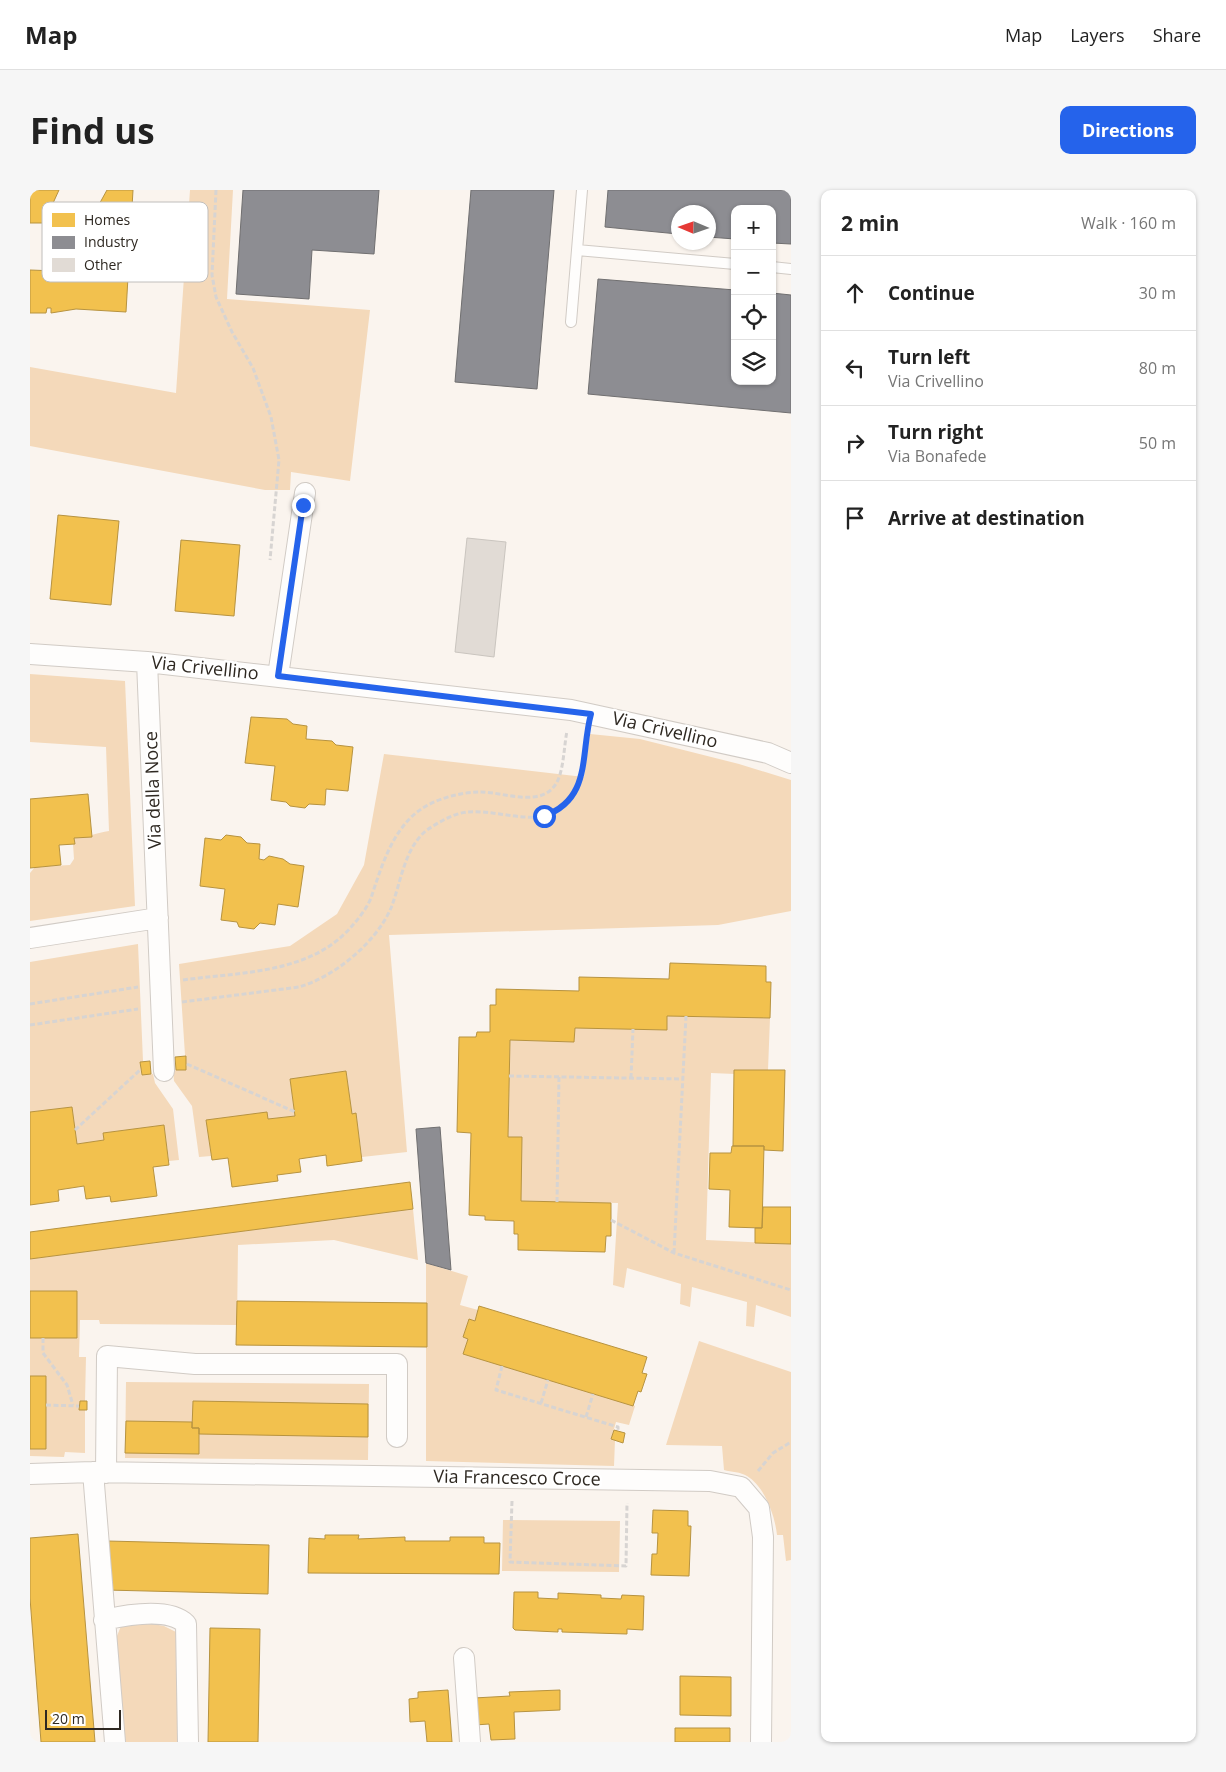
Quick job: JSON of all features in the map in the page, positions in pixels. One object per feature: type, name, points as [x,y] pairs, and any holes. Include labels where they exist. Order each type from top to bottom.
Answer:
[{"type":"street","points":[[278,676],[305,493]]},
{"type":"street","name":"Via Crivellino","points":[[30,654],[147,662],[571,710],[768,753],[791,763]]},
{"type":"street","name":"Via della Noce","points":[[147,662],[164,1071]]},
{"type":"street","points":[[30,938],[158,918]]},
{"type":"street","points":[[115,1742],[104,1620],[100,1472],[108,1356],[195,1364],[397,1364],[397,1436]]},
{"type":"street","name":"Via Francesco Croce","points":[[30,1474],[100,1472],[710,1481],[741,1488],[747,1494]]},
{"type":"street","points":[[747,1494],[760,1508],[763,1537],[761,1742]]},
{"type":"street","points":[[104,1620],[130,1615],[166,1615],[180,1617],[186,1624],[188,1742]]},
{"type":"street","points":[[464,1658],[470,1742]]},
{"type":"lane","points":[[571,322],[582,190]]},
{"type":"lane","points":[[577,250],[731,264]]},
{"type":"lane","points":[[776,268],[791,269]]},
{"type":"path","points":[[216,190],[212,274],[216,298],[232,332],[253,368],[271,417],[279,460],[268,569]]},
{"type":"path","points":[[175,981],[294,964],[320,953],[347,932],[357,920],[370,901],[384,860],[395,839],[417,812],[458,794],[482,792],[521,798],[535,797],[547,793],[558,780],[571,710]]},
{"type":"path","points":[[177,1003],[299,987],[314,983],[342,966],[375,934],[391,909],[404,866],[416,844],[429,829],[448,818],[467,812],[518,818],[544,816],[557,812],[571,799],[582,776],[586,730],[591,714]]},
{"type":"path","points":[[30,1004],[144,986]]},
{"type":"path","points":[[30,1025],[145,1008]]},
{"type":"path","points":[[674,1253],[686,1016]]},
{"type":"path","points":[[631,1078],[633,1029]]},
{"type":"path","points":[[186,1063],[295,1112]]},
{"type":"path","points":[[75,1130],[141,1069]]},
{"type":"path","points":[[510,1076],[683,1079]]},
{"type":"path","points":[[557,1202],[559,1077]]},
{"type":"path","points":[[611,1220],[674,1253],[791,1290]]},
{"type":"path","points":[[43,1338],[43,1352],[67,1384],[73,1405]]},
{"type":"path","points":[[502,1366],[496,1390],[618,1427],[618,1431]]},
{"type":"path","points":[[541,1404],[548,1380]]},
{"type":"path","points":[[586,1417],[593,1394]]},
{"type":"path","points":[[46,1405],[79,1406]]},
{"type":"path","points":[[747,1494],[760,1469],[773,1453],[791,1442]]},
{"type":"path","points":[[512,1478],[510,1562],[626,1566],[627,1480]]},
{"type":"shaded area","points":[[190,190],[233,190],[227,299],[370,310],[350,481],[291,472],[290,490],[265,490],[30,446],[30,367],[176,393],[184,282],[208,282],[208,202],[189,202]]},
{"type":"shaded area","points":[[30,674],[125,681],[135,906],[30,921],[30,873],[35,867],[70,865],[74,859],[74,838],[109,831],[106,747],[30,742]]},
{"type":"shaded area","points":[[590,734],[640,739],[739,764],[791,780],[791,911],[718,925],[389,935],[407,1152],[362,1157],[356,1114],[352,1114],[346,1071],[290,1079],[295,1116],[268,1119],[207,1120],[211,1156],[199,1157],[192,1106],[174,1081],[173,1070],[186,1070],[179,964],[290,946],[337,914],[364,865],[384,754],[584,777]]},
{"type":"shaded area","points":[[138,944],[143,1061],[140,1062],[141,1075],[153,1074],[155,1083],[173,1109],[179,1160],[169,1161],[164,1125],[104,1133],[104,1140],[77,1144],[72,1107],[30,1112],[30,962]]},
{"type":"shaded area","points":[[667,1016],[770,1018],[768,1070],[735,1070],[735,1074],[711,1073],[706,1240],[791,1244],[791,1317],[756,1305],[754,1327],[746,1326],[747,1302],[692,1287],[690,1307],[680,1304],[681,1284],[627,1268],[624,1288],[613,1285],[618,1203],[521,1201],[522,1137],[508,1137],[510,1040],[574,1042],[575,1028],[667,1030]]},
{"type":"shaded area","points":[[413,1209],[418,1260],[334,1240],[238,1245],[237,1325],[100,1324],[99,1320],[80,1320],[79,1357],[86,1357],[85,1401],[80,1401],[79,1410],[85,1410],[85,1453],[65,1452],[64,1457],[30,1456],[30,1449],[45,1449],[46,1376],[30,1376],[30,1259]]},
{"type":"shaded area","points":[[426,1263],[468,1276],[460,1305],[478,1310],[475,1321],[469,1319],[463,1337],[468,1339],[463,1354],[635,1406],[629,1425],[616,1422],[611,1439],[615,1440],[614,1466],[426,1461]]},
{"type":"shaded area","points":[[699,1341],[791,1372],[791,1560],[786,1561],[783,1535],[777,1535],[774,1519],[764,1494],[745,1475],[724,1470],[722,1446],[666,1445]]},
{"type":"shaded area","points":[[126,1382],[369,1384],[368,1460],[125,1458]]},
{"type":"shaded area","points":[[503,1520],[620,1521],[619,1572],[502,1571]]},
{"type":"shaded area","points":[[147,1623],[164,1626],[176,1632],[180,1655],[180,1742],[121,1742],[115,1641],[121,1626]]},
{"type":"building: Homes","points":[[30,190],[59,190],[54,202],[42,202],[42,223],[30,223]]},
{"type":"building: Homes","points":[[107,190],[133,190],[132,202],[100,202]]},
{"type":"building: Homes","points":[[30,270],[42,270],[42,282],[128,282],[126,312],[76,309],[51,313],[51,308],[47,308],[46,313],[30,313]]},
{"type":"building: Homes","points":[[58,515],[119,521],[111,605],[50,599]]},
{"type":"building: Homes","points":[[181,540],[240,545],[234,616],[175,611]]},
{"type":"building: Homes","points":[[251,717],[287,719],[293,724],[307,726],[306,739],[332,741],[336,745],[353,747],[348,791],[326,789],[325,805],[309,804],[305,808],[271,800],[275,766],[245,763]]},
{"type":"building: Homes","points":[[88,794],[92,837],[74,838],[75,844],[59,845],[61,865],[30,868],[30,799]]},
{"type":"building: Homes","points":[[226,835],[241,837],[247,843],[260,844],[259,859],[264,860],[269,856],[283,859],[290,864],[304,866],[298,907],[278,904],[275,925],[260,923],[254,929],[239,927],[237,922],[221,920],[225,889],[200,886],[205,838],[221,840]]},
{"type":"building: Homes","points":[[670,963],[766,966],[766,982],[771,982],[770,1018],[667,1016],[667,1030],[575,1028],[574,1042],[510,1040],[508,1137],[522,1137],[521,1201],[611,1203],[611,1236],[606,1236],[605,1252],[518,1250],[518,1234],[514,1234],[514,1221],[485,1220],[485,1216],[469,1215],[471,1133],[457,1132],[459,1037],[476,1037],[477,1032],[490,1032],[490,1005],[496,1005],[496,989],[579,991],[579,977],[669,979]]},
{"type":"building: Homes","points":[[186,1056],[186,1070],[176,1070],[175,1057]]},
{"type":"building: Homes","points":[[150,1061],[151,1074],[142,1075],[140,1062]]},
{"type":"building: Homes","points":[[734,1070],[785,1070],[783,1151],[764,1150],[764,1146],[733,1146]]},
{"type":"building: Homes","points":[[346,1071],[352,1114],[356,1113],[362,1161],[327,1166],[326,1155],[299,1159],[301,1172],[277,1175],[278,1181],[232,1187],[228,1158],[212,1160],[206,1120],[267,1112],[268,1119],[295,1116],[290,1079]]},
{"type":"building: Homes","points":[[72,1107],[77,1144],[104,1140],[103,1133],[164,1125],[169,1165],[153,1167],[157,1196],[111,1202],[110,1196],[86,1199],[84,1186],[58,1190],[59,1201],[30,1205],[30,1112]]},
{"type":"building: Homes","points":[[732,1146],[764,1146],[762,1228],[729,1227],[730,1190],[709,1189],[710,1153],[731,1153]]},
{"type":"building: Homes","points":[[410,1182],[413,1209],[30,1259],[30,1232]]},
{"type":"building: Homes","points":[[763,1207],[791,1207],[791,1244],[755,1243],[755,1228],[762,1228]]},
{"type":"building: Homes","points":[[30,1291],[77,1291],[77,1338],[30,1338]]},
{"type":"building: Homes","points":[[237,1301],[427,1303],[427,1347],[236,1345]]},
{"type":"building: Homes","points":[[479,1306],[647,1357],[642,1373],[647,1374],[641,1392],[638,1391],[633,1406],[463,1354],[468,1339],[463,1337],[469,1319],[475,1321]]},
{"type":"building: Homes","points":[[30,1376],[46,1376],[46,1449],[30,1449]]},
{"type":"building: Homes","points":[[80,1401],[87,1401],[87,1410],[79,1410]]},
{"type":"building: Homes","points":[[193,1401],[368,1404],[368,1437],[199,1434],[199,1428],[192,1428]]},
{"type":"building: Homes","points":[[126,1421],[192,1422],[192,1428],[199,1428],[199,1454],[125,1453]]},
{"type":"building: Homes","points":[[614,1430],[625,1433],[623,1443],[611,1439]]},
{"type":"building: Homes","points":[[653,1510],[688,1511],[688,1526],[691,1526],[689,1576],[651,1575],[652,1554],[657,1554],[658,1533],[652,1533]]},
{"type":"building: Homes","points":[[78,1534],[95,1742],[41,1742],[30,1598],[30,1538]]},
{"type":"building: Homes","points":[[325,1535],[359,1535],[358,1539],[405,1537],[405,1541],[450,1541],[450,1537],[484,1537],[484,1543],[500,1543],[499,1574],[308,1573],[309,1538],[325,1539]]},
{"type":"building: Homes","points":[[107,1541],[269,1545],[268,1594],[106,1590]]},
{"type":"building: Homes","points":[[514,1592],[538,1592],[538,1598],[558,1599],[558,1593],[601,1595],[601,1598],[621,1599],[622,1595],[644,1596],[643,1630],[627,1629],[627,1634],[562,1632],[562,1629],[558,1629],[558,1632],[515,1630],[513,1628]]},
{"type":"building: Homes","points":[[210,1628],[260,1629],[258,1742],[208,1742]]},
{"type":"building: Homes","points":[[680,1676],[731,1677],[731,1716],[680,1715]]},
{"type":"building: Homes","points":[[448,1690],[452,1742],[427,1742],[425,1721],[410,1722],[409,1699],[418,1698],[418,1692]]},
{"type":"building: Homes","points":[[560,1690],[560,1710],[514,1712],[515,1739],[491,1740],[489,1724],[475,1725],[474,1698],[510,1696],[509,1692]]},
{"type":"building: Homes","points":[[675,1728],[730,1728],[730,1742],[675,1742]]},
{"type":"building: Industry","points":[[243,190],[379,190],[374,254],[312,250],[309,299],[236,294]]},
{"type":"building: Industry","points":[[471,190],[554,190],[537,389],[455,382]]},
{"type":"building: Industry","points":[[608,190],[791,190],[791,244],[776,243],[776,205],[731,205],[731,239],[716,238],[716,205],[671,205],[671,233],[605,227]]},
{"type":"building: Industry","points":[[598,279],[731,290],[731,385],[776,385],[776,293],[791,295],[791,413],[588,394]]},
{"type":"building: Industry","points":[[440,1127],[451,1270],[426,1263],[416,1129]]},
{"type":"building: Other","points":[[467,538],[506,542],[494,657],[455,652]]},
{"type":"route","points":[[303,505],[278,676],[571,710],[591,714],[586,730],[582,776],[579,786],[571,799],[557,812],[544,816]]}]
